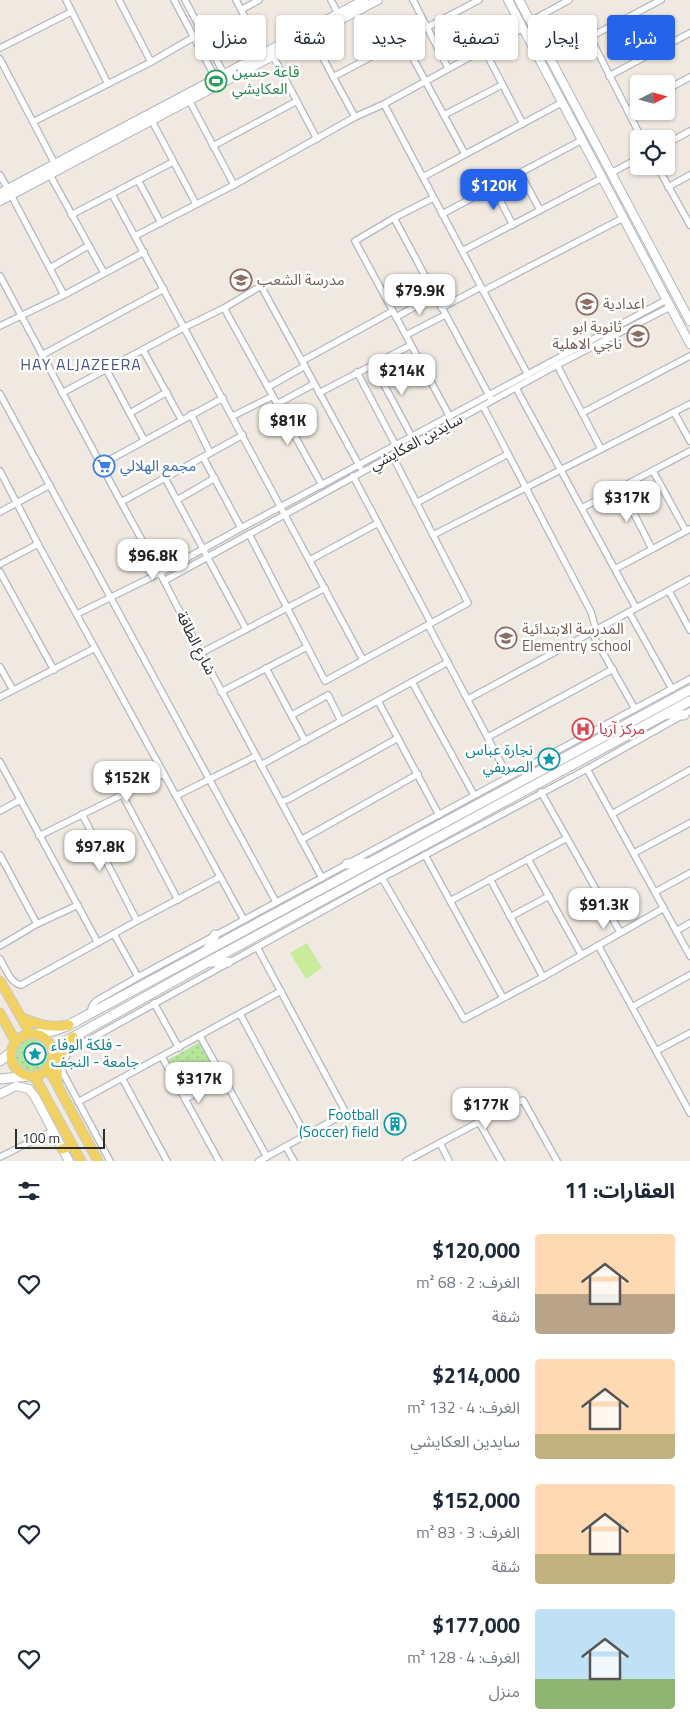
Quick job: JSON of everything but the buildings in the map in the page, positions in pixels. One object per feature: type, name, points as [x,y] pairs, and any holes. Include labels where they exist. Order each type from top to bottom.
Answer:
[{"type":"main road","points":[[81,1161],[31,1076],[17,1070],[10,1059],[10,1053],[15,1041],[19,1037],[56,1030],[90,1014],[528,778],[655,703],[690,690]]},
{"type":"main road","points":[[0,1079],[31,1076],[44,1072],[48,1068],[53,1055],[60,1047],[73,1038],[208,962],[406,856],[538,789],[550,778],[690,701]]},
{"type":"main road","points":[[666,714],[687,713]]},
{"type":"main road","points":[[544,769],[544,775],[550,778]]},
{"type":"main road","points":[[528,778],[533,780],[538,789]]},
{"type":"main road","points":[[400,869],[406,856]]},
{"type":"main road","points":[[347,864],[370,863]]},
{"type":"main road","points":[[206,951],[215,935]]},
{"type":"main road","points":[[208,962],[228,962]]},
{"type":"main road","points":[[0,981],[19,1016],[34,1033],[49,1041],[53,1055]]},
{"type":"main road","points":[[0,1013],[15,1041]]},
{"type":"main road","points":[[19,1016],[39,1025],[49,1027],[68,1025]]},
{"type":"main road","points":[[58,1089],[57,1060],[73,1038]]},
{"type":"main road","points":[[0,1061],[10,1053]]},
{"type":"main road","points":[[48,1068],[98,1161]]},
{"type":"main road","points":[[62,1150],[72,1145]]},
{"type":"street","points":[[66,0],[108,84]]},
{"type":"street","points":[[119,0],[151,62]]},
{"type":"street","points":[[174,0],[216,79]]},
{"type":"street","points":[[185,0],[224,74]]},
{"type":"street","points":[[236,0],[244,15]]},
{"type":"street","points":[[241,10],[260,0]]},
{"type":"street","points":[[331,0],[344,13]]},
{"type":"street","points":[[357,8],[364,0]]},
{"type":"street","points":[[266,52],[344,13],[378,0]]},
{"type":"street","points":[[413,0],[448,68]]},
{"type":"street","points":[[427,27],[479,0]]},
{"type":"street","points":[[508,0],[690,344]]},
{"type":"street","points":[[519,0],[528,16]]},
{"type":"street","points":[[542,15],[570,0]]},
{"type":"street","points":[[597,33],[661,0]]},
{"type":"street","points":[[0,48],[71,12]]},
{"type":"street","points":[[518,31],[523,28]]},
{"type":"street","points":[[609,76],[690,33]]},
{"type":"street","points":[[33,122],[151,62],[194,37]]},
{"type":"street","points":[[597,51],[638,130]]},
{"type":"street","points":[[134,126],[152,120],[276,54]]},
{"type":"street","points":[[273,56],[317,139]]},
{"type":"street","points":[[0,59],[55,164]]},
{"type":"street","points":[[6,193],[50,175],[251,60]]},
{"type":"street","points":[[324,60],[355,117]]},
{"type":"street","points":[[333,77],[365,60]]},
{"type":"street","points":[[414,60],[465,154]]},
{"type":"street","points":[[135,236],[234,185],[355,117],[384,104],[463,60]]},
{"type":"street","points":[[490,60],[522,124]]},
{"type":"street","points":[[551,60],[622,194],[686,306],[690,320]]},
{"type":"street","points":[[675,85],[690,77]]},
{"type":"street","points":[[444,115],[502,85]]},
{"type":"street","points":[[189,100],[234,185]]},
{"type":"street","points":[[213,146],[297,101]]},
{"type":"street","points":[[423,177],[562,102]]},
{"type":"street","points":[[384,104],[528,375]]},
{"type":"street","points":[[152,120],[196,204]]},
{"type":"street","points":[[0,201],[6,193],[55,164],[125,131]]},
{"type":"street","points":[[675,139],[690,131]]},
{"type":"street","points":[[442,214],[582,140]]},
{"type":"street","points":[[72,216],[174,162]]},
{"type":"street","points":[[611,173],[630,163]]},
{"type":"street","points":[[520,173],[540,210]]},
{"type":"street","points":[[0,175],[6,193],[64,295]]},
{"type":"street","points":[[50,175],[104,274]]},
{"type":"street","points":[[662,175],[690,223]]},
{"type":"street","points":[[668,187],[690,175]]},
{"type":"street","points":[[462,252],[602,178]]},
{"type":"street","points":[[138,180],[161,223]]},
{"type":"street","points":[[607,187],[614,186],[616,183]]},
{"type":"street","points":[[493,187],[513,225]]},
{"type":"street","points":[[112,194],[282,506],[363,660]]},
{"type":"street","points":[[614,201],[617,195],[622,194]]},
{"type":"street","points":[[433,198],[355,241],[450,417]]},
{"type":"street","points":[[394,218],[490,399]]},
{"type":"street","points":[[441,308],[623,218]]},
{"type":"street","points":[[50,268],[88,246]]},
{"type":"street","points":[[0,326],[64,295],[144,252]]},
{"type":"street","name":"شارع الطاقة","points":[[0,276],[322,878]]},
{"type":"street","points":[[62,393],[224,308],[261,286],[362,472]]},
{"type":"street","points":[[42,355],[164,289]]},
{"type":"street","points":[[268,387],[304,364],[395,314],[435,296]]},
{"type":"street","name":"سايدين العكايشي","points":[[164,581],[392,455],[450,417],[516,388],[668,304]]},
{"type":"street","name":"سايدين العكايشي","points":[[77,614],[160,573],[412,437],[483,406],[490,399],[528,375],[668,304]]},
{"type":"street","points":[[224,308],[322,485]]},
{"type":"street","points":[[406,335],[445,315]]},
{"type":"street","points":[[319,393],[411,345]]},
{"type":"street","points":[[143,350],[181,419]]},
{"type":"street","points":[[582,413],[690,356]]},
{"type":"street","points":[[373,364],[412,437]]},
{"type":"street","points":[[558,365],[601,449]]},
{"type":"street","points":[[106,369],[144,440]]},
{"type":"street","points":[[357,372],[396,446]]},
{"type":"street","points":[[278,404],[314,384]]},
{"type":"street","points":[[516,388],[636,608]]},
{"type":"street","points":[[130,413],[167,392]]},
{"type":"street","points":[[0,394],[276,902]]},
{"type":"street","points":[[233,416],[273,396]]},
{"type":"street","points":[[100,465],[181,419],[223,398]]},
{"type":"street","points":[[433,535],[690,404]]},
{"type":"street","points":[[483,406],[591,612],[595,626],[594,637],[635,709]]},
{"type":"street","points":[[674,412],[690,441]]},
{"type":"street","points":[[191,414],[210,453]]},
{"type":"street","points":[[121,502],[243,435]]},
{"type":"street","points":[[582,508],[690,451]]},
{"type":"street","points":[[416,503],[508,454]]},
{"type":"street","points":[[249,534],[325,680],[430,624],[468,603],[392,455]]},
{"type":"street","points":[[203,457],[242,528]]},
{"type":"street","points":[[0,471],[244,920]]},
{"type":"street","points":[[615,569],[688,530],[653,471]]},
{"type":"street","points":[[353,476],[508,776]]},
{"type":"street","points":[[165,478],[246,629]]},
{"type":"street","points":[[177,500],[215,478]]},
{"type":"street","points":[[0,512],[50,485]]},
{"type":"street","points":[[621,488],[652,549]]},
{"type":"street","points":[[310,560],[378,523]]},
{"type":"street","points":[[0,564],[38,544]]},
{"type":"street","points":[[0,572],[54,670]]},
{"type":"street","points":[[468,699],[690,579]]},
{"type":"street","points":[[201,653],[325,588]]},
{"type":"street","points":[[669,590],[690,629]]},
{"type":"street","points":[[629,612],[672,689]]},
{"type":"street","points":[[222,692],[307,647]]},
{"type":"street","points":[[0,697],[95,648]]},
{"type":"street","points":[[261,765],[448,662]]},
{"type":"street","points":[[0,667],[12,690]]},
{"type":"street","points":[[266,668],[306,741]]},
{"type":"street","points":[[488,737],[613,669]]},
{"type":"street","points":[[90,1014],[92,1006],[96,1001],[138,977],[508,776],[635,709],[655,703],[672,689],[690,679]]},
{"type":"street","points":[[412,682],[474,795]]},
{"type":"street","points":[[292,716],[328,695],[341,721]]},
{"type":"street","points":[[378,701],[439,814]]},
{"type":"street","points":[[110,1161],[63,1073],[62,1064],[66,1054],[72,1048],[400,869],[538,789],[587,769],[687,713]]},
{"type":"street","points":[[280,802],[398,738]]},
{"type":"street","points":[[176,796],[256,756]]},
{"type":"street","points":[[0,762],[98,943]]},
{"type":"street","points":[[587,769],[690,956]]},
{"type":"street","points":[[612,814],[690,770]]},
{"type":"street","points":[[39,836],[164,774]]},
{"type":"street","points":[[301,840],[418,774]]},
{"type":"street","points":[[538,789],[620,932]]},
{"type":"street","points":[[122,794],[178,900]]},
{"type":"street","points":[[0,811],[20,800]]},
{"type":"street","points":[[82,814],[137,921]]},
{"type":"street","points":[[634,853],[690,824]]},
{"type":"street","points":[[450,902],[490,878],[528,860],[567,838]]},
{"type":"street","points":[[0,855],[37,924]]},
{"type":"street","points":[[425,855],[503,998]]},
{"type":"street","points":[[528,860],[581,954]]},
{"type":"street","points":[[655,892],[690,873]]},
{"type":"street","points":[[0,959],[11,979],[16,984],[21,985],[220,877]]},
{"type":"street","points":[[382,878],[464,1019],[543,977],[664,908]]},
{"type":"street","points":[[490,878],[543,977]]},
{"type":"street","points":[[510,917],[549,896]]},
{"type":"street","points":[[0,946],[37,924],[78,905]]},
{"type":"street","points":[[676,931],[690,924]]},
{"type":"street","points":[[114,934],[138,977]]},
{"type":"street","points":[[598,946],[690,1114]]},
{"type":"street","points":[[257,947],[346,1113],[259,1161]]},
{"type":"street","points":[[632,1007],[690,975]]},
{"type":"street","points":[[78,1102],[281,991]]},
{"type":"street","points":[[154,1003],[179,1048]]},
{"type":"street","points":[[240,1014],[306,1136]]},
{"type":"street","points":[[656,1051],[690,1033]]},
{"type":"street","points":[[200,1036],[267,1157]]},
{"type":"street","points":[[162,1057],[218,1161]]},
{"type":"street","points":[[122,1078],[167,1161]]},
{"type":"street","points":[[185,1099],[224,1078]]},
{"type":"street","points":[[0,1094],[16,1086],[29,1089],[69,1161]]},
{"type":"street","points":[[406,1161],[523,1100],[558,1161]]},
{"type":"street","points":[[479,1122],[501,1161]]},
{"type":"street","points":[[3,1161],[0,1157],[52,1131]]},
{"type":"street","points":[[440,1143],[449,1161]]},
{"type":"street","points":[[286,1147],[294,1161]]},
{"type":"green space","points":[[307,943],[322,968],[306,979],[290,953]]},
{"type":"green space","points":[[30,1039],[37,1040],[42,1044],[46,1049],[46,1063],[42,1068],[37,1072],[30,1073],[23,1072],[18,1068],[14,1063],[13,1056],[14,1049],[18,1044],[23,1040]]},
{"type":"green space","points":[[200,1042],[218,1075],[186,1092],[168,1060]]},
{"type":"place","name":"قاعة حسين العكايشي","points":[[216,81]]},
{"type":"place","name":"مدرسة الشعب","points":[[241,280]]},
{"type":"place","name":"اعدادية","points":[[587,304]]},
{"type":"place","name":"ثانوية ابو ناجي الاهلية","points":[[638,336]]},
{"type":"place","name":"مجمع الهلالي","points":[[104,466]]},
{"type":"place","name":"المدرسة الابتدائية Elementry school","points":[[506,638]]},
{"type":"place","name":"مركز آريا","points":[[583,729]]},
{"type":"place","name":"نجارة عباس الصريفي","points":[[549,759]]},
{"type":"place","name":"فلكة الوفاء - جامعة - النجف","points":[[35,1054]]},
{"type":"place","name":"Football (Soccer) field","points":[[395,1124]]},
{"type":"district","name":"HAY ALJAZEERA","points":[[81,364]]}]
